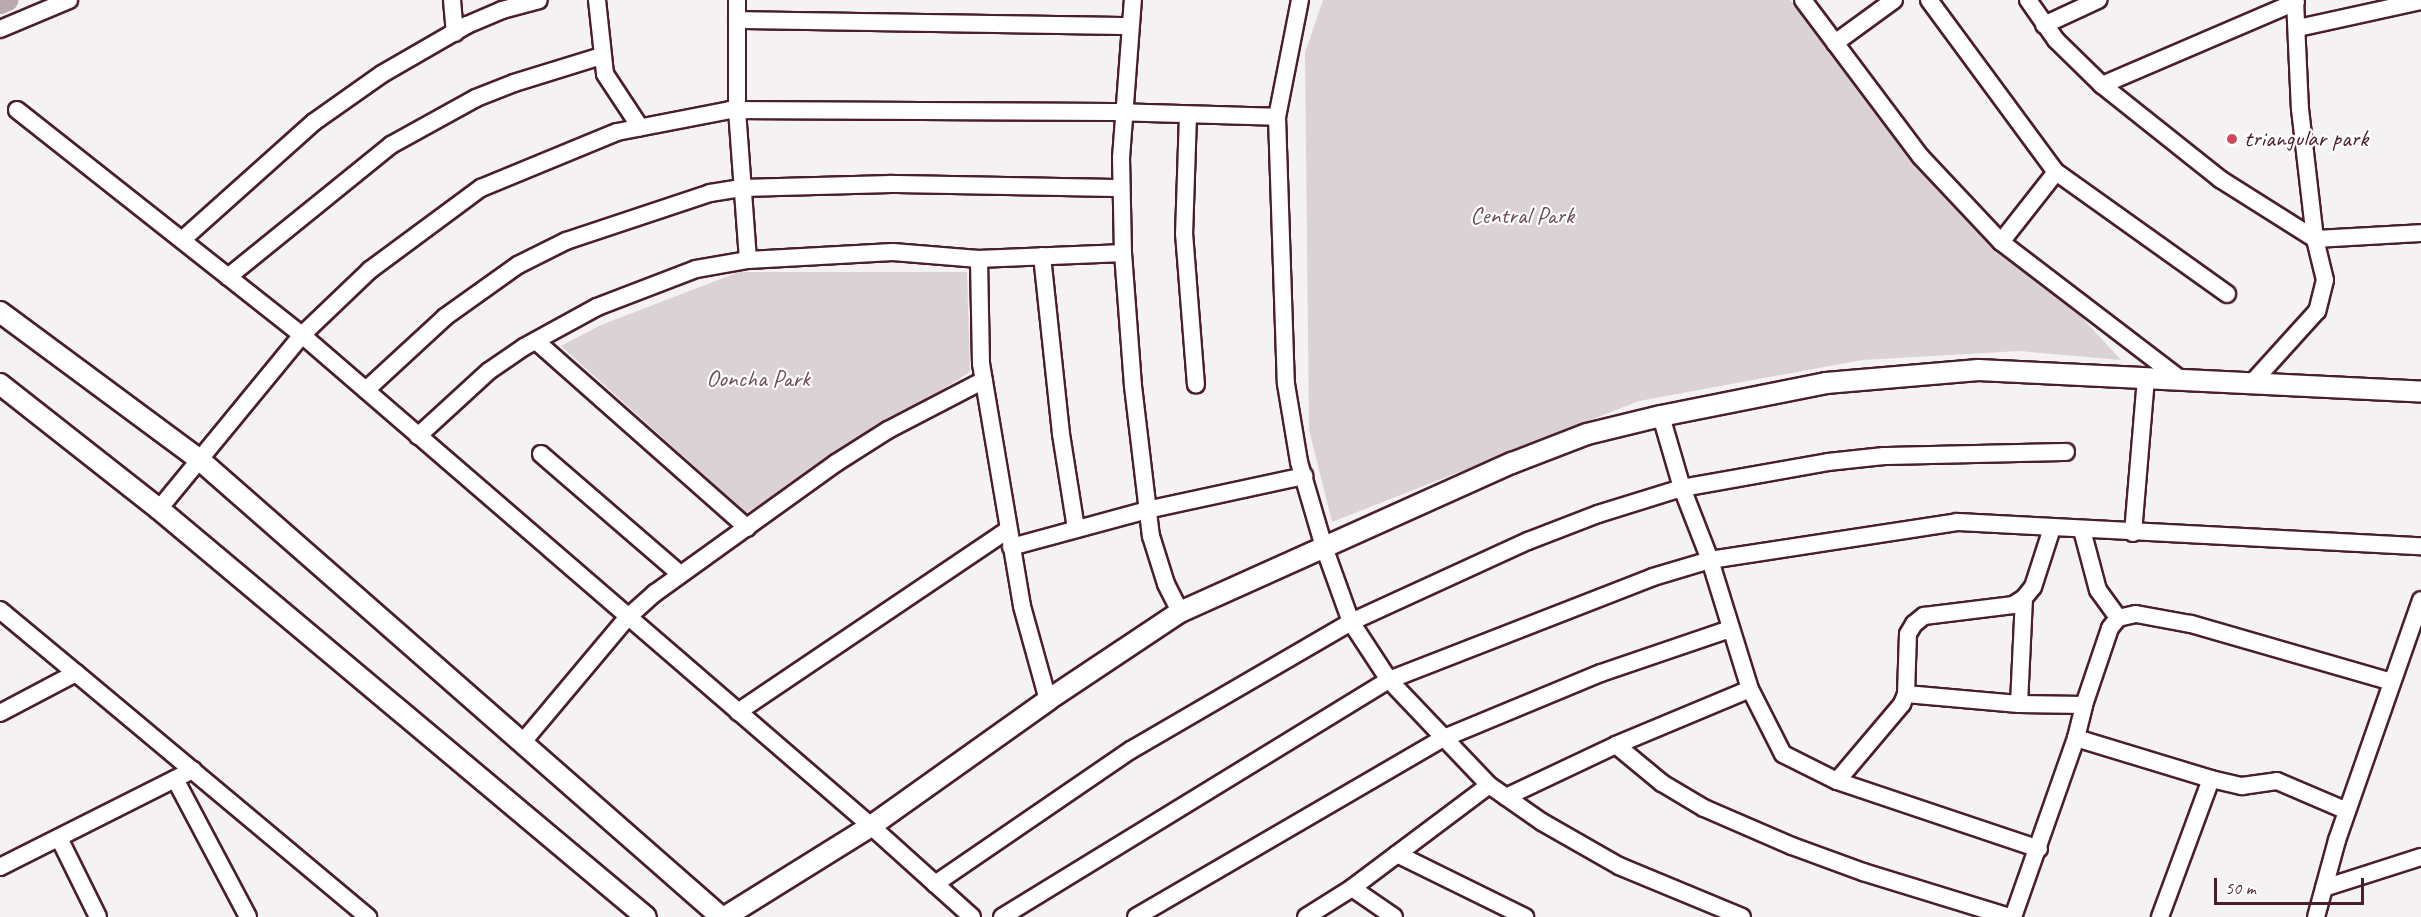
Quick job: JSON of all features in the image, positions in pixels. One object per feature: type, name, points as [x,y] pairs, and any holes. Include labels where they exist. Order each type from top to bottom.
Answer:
[{"type":"street","points":[[0,29],[69,0]]},
{"type":"street","points":[[452,0],[455,33]]},
{"type":"street","points":[[182,240],[314,122],[382,74],[455,33],[502,10],[539,0]]},
{"type":"street","points":[[597,0],[601,56],[605,74],[640,127]]},
{"type":"street","points":[[737,0],[737,110],[748,260]]},
{"type":"street","points":[[1133,0],[1123,112],[1121,188],[1128,338],[1151,536],[1166,584],[1180,612]]},
{"type":"street","points":[[1300,0],[1277,117],[1286,384],[1304,476],[1323,547],[1351,622],[1389,680],[1489,785],[1542,822],[1619,866],[1742,917]]},
{"type":"street","points":[[1803,0],[1921,157],[2001,242],[2183,381]]},
{"type":"street","points":[[1835,43],[1894,0]]},
{"type":"street","points":[[1929,0],[2056,172],[2227,294]]},
{"type":"street","points":[[2028,0],[2044,25],[2102,85],[2220,179],[2315,239],[2421,232]]},
{"type":"street","points":[[2044,25],[2098,0]]},
{"type":"street","points":[[2102,85],[2295,1],[2300,109],[2315,239],[2325,280],[2317,311],[2251,384]]},
{"type":"street","points":[[2298,28],[2421,1]]},
{"type":"street","points":[[737,20],[1130,26]]},
{"type":"street","points":[[228,277],[391,145],[476,98],[514,82],[601,56]]},
{"type":"street","points":[[17,110],[302,335],[627,618],[871,826],[972,917]]},
{"type":"street","points":[[159,508],[201,461],[302,335],[370,270],[481,188],[617,132],[737,110],[1123,112],[1277,117]]},
{"type":"street","points":[[1188,115],[1184,233],[1196,385]]},
{"type":"street","points":[[2001,242],[2056,172]]},
{"type":"street","points":[[366,390],[445,317],[518,265],[566,241],[710,193],[742,188],[891,184],[1121,188]]},
{"type":"street","points":[[418,436],[489,371],[536,341],[597,307],[651,284],[696,269],[748,260],[893,252],[979,259],[1123,253]]},
{"type":"street","points":[[1042,256],[1061,434],[1076,529]]},
{"type":"street","points":[[979,259],[978,306],[984,380],[1022,606],[1048,700]]},
{"type":"street","points":[[0,312],[201,461],[723,917],[871,826],[1048,700],[1180,612],[1512,463],[1587,434],[1661,416],[1826,383],[1978,370],[2421,392]]},
{"type":"street","points":[[536,341],[747,528]]},
{"type":"street","points":[[2133,532],[2146,379]]},
{"type":"street","points":[[522,742],[627,618],[680,574],[836,463],[888,430],[984,380]]},
{"type":"street","points":[[0,384],[159,508],[646,917]]},
{"type":"street","points":[[1661,416],[1682,488],[1710,560],[1750,689],[1783,754],[1837,782],[2039,849]]},
{"type":"street","points":[[935,884],[1131,750],[1351,622],[1528,541],[1598,514],[1682,488],[1828,462],[1884,456],[2066,452]]},
{"type":"street","points":[[541,454],[680,574]]},
{"type":"street","points":[[1011,547],[1147,510],[1304,476]]},
{"type":"street","points":[[1002,917],[1389,680],[1653,577],[1710,560],[1957,522],[2421,546]]},
{"type":"street","points":[[1837,782],[1902,704],[1906,694],[1908,634],[1918,620],[1924,616],[2013,605],[2024,598],[2033,587],[2052,528]]},
{"type":"street","points":[[738,712],[1008,530]]},
{"type":"street","points":[[2082,530],[2098,590],[2118,618]]},
{"type":"street","points":[[2019,704],[2024,598]]},
{"type":"street","points":[[2316,917],[2348,810],[2421,600]]},
{"type":"street","points":[[0,610],[368,917]]},
{"type":"street","points":[[1616,745],[1662,783],[1737,822],[1863,872],[2011,917],[2039,849],[2110,628],[2118,618],[2136,614],[2191,624],[2392,682]]},
{"type":"street","points":[[1136,917],[1444,738],[1602,673],[1730,629]]},
{"type":"street","points":[[0,713],[76,673]]},
{"type":"street","points":[[1506,797],[1616,745],[1750,689]]},
{"type":"street","points":[[1906,694],[2019,704],[2084,705]]},
{"type":"street","points":[[2076,738],[2211,779],[2242,786],[2264,781],[2277,781],[2348,810]]},
{"type":"street","points":[[0,867],[193,770]]},
{"type":"street","points":[[175,779],[248,917]]},
{"type":"street","points":[[2160,917],[2211,779]]},
{"type":"street","points":[[1306,917],[1353,888],[1489,785]]},
{"type":"street","points":[[59,838],[98,917]]},
{"type":"street","points":[[1397,854],[1525,917]]},
{"type":"street","points":[[2324,888],[2421,857]]},
{"type":"street","points":[[1353,888],[1394,917]]},
{"type":"green space","name":"Central Park","points":[[1323,0],[1790,0],[2121,360],[2019,351],[1862,360],[1639,401],[1332,522],[1309,430],[1305,53]]},
{"type":"green space","name":"Ooncha Park","points":[[739,272],[967,272],[970,372],[746,513],[561,346],[601,325]]},
{"type":"waterway","points":[[0,3],[7,0]]},
{"type":"place","name":"triangular park","points":[[2232,139]]}]
